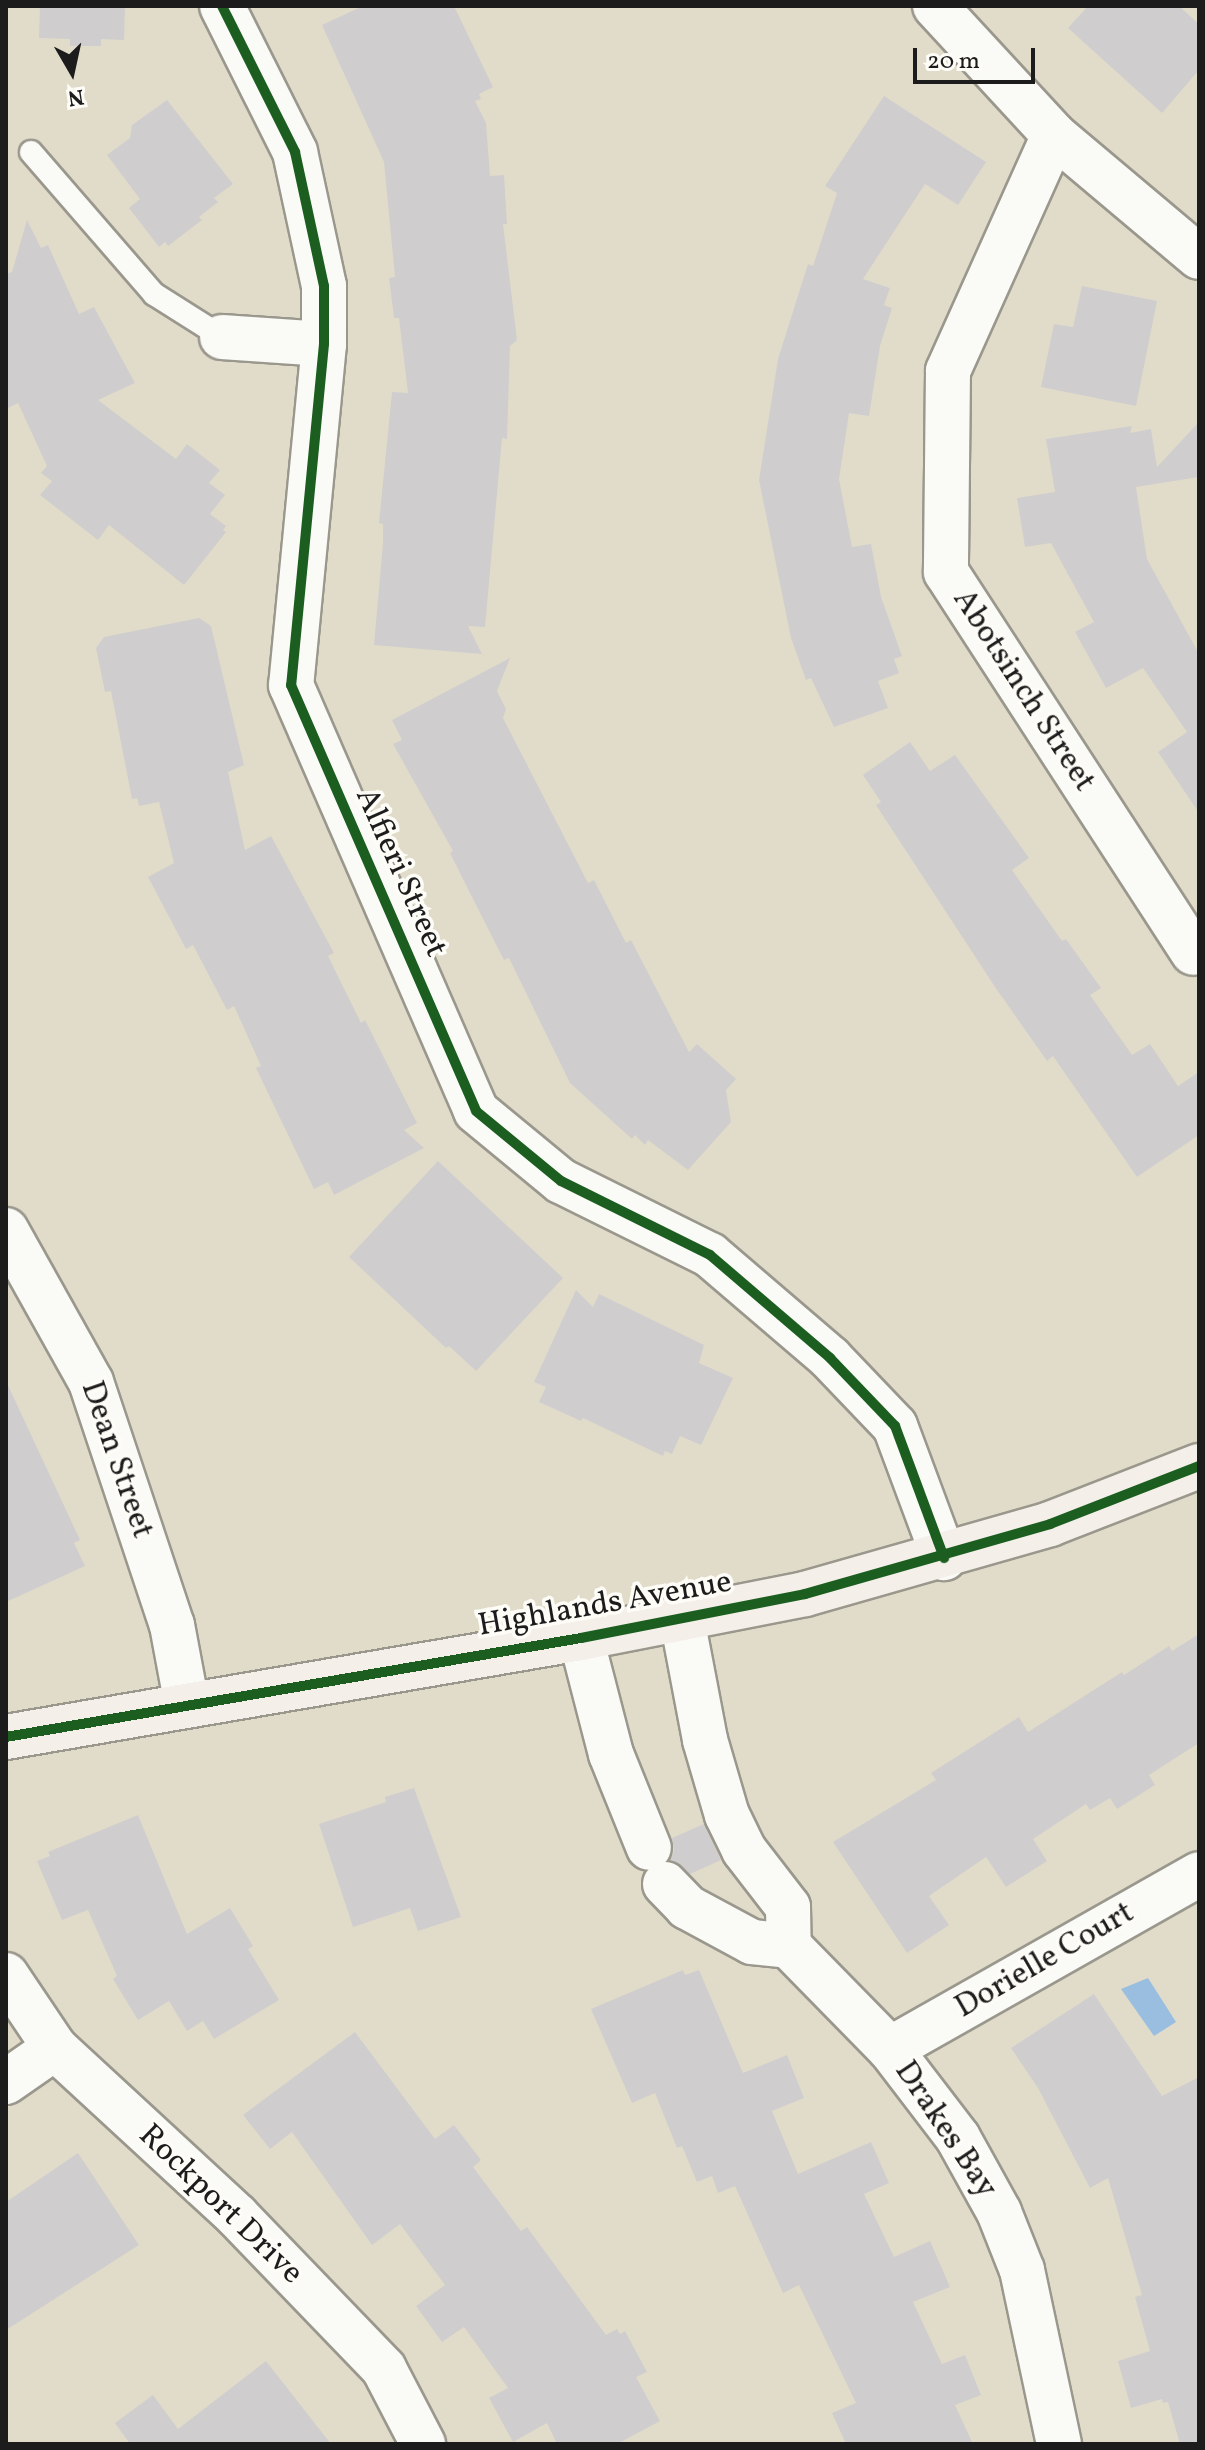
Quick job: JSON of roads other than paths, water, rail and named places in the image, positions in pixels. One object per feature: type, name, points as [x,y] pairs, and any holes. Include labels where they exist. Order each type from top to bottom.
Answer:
[{"type":"main road","name":"Highlands Avenue","points":[[6,1737],[581,1638],[805,1594],[944,1558],[1110,1503],[1199,1466]]},
{"type":"street","name":"Alfieri Street","points":[[222,6],[295,152],[324,286],[324,344],[291,685],[476,1111],[561,1181],[710,1255],[830,1358],[895,1426],[944,1558]]},
{"type":"street","points":[[935,6],[1054,135],[1199,257]]},
{"type":"street","name":"Abotsinch Street","points":[[1054,135],[948,371],[946,572],[1193,953]]},
{"type":"street","points":[[222,337],[324,344]]},
{"type":"street","name":"Dean Street","points":[[6,1230],[91,1382],[172,1625],[187,1705]]},
{"type":"street","points":[[581,1638],[611,1754],[657,1866],[687,1907],[752,1942],[789,1946],[788,1907],[744,1850],[727,1815],[705,1740],[682,1619]]},
{"type":"street","name":"Dorielle Court","points":[[890,2049],[1199,1874]]},
{"type":"street","name":"Drakes Bay","points":[[789,1946],[890,2049],[958,2138],[999,2212],[1022,2270],[1059,2444]]},
{"type":"street","name":"Rockport Drive","points":[[6,1975],[55,2048],[237,2216],[384,2369],[423,2444]]},
{"type":"street","points":[[6,2082],[55,2048]]},
{"type":"lane","points":[[31,152],[154,294],[222,337]]},
{"type":"water","points":[[1148,1978],[1176,2022],[1154,2036],[1121,1989]]}]
